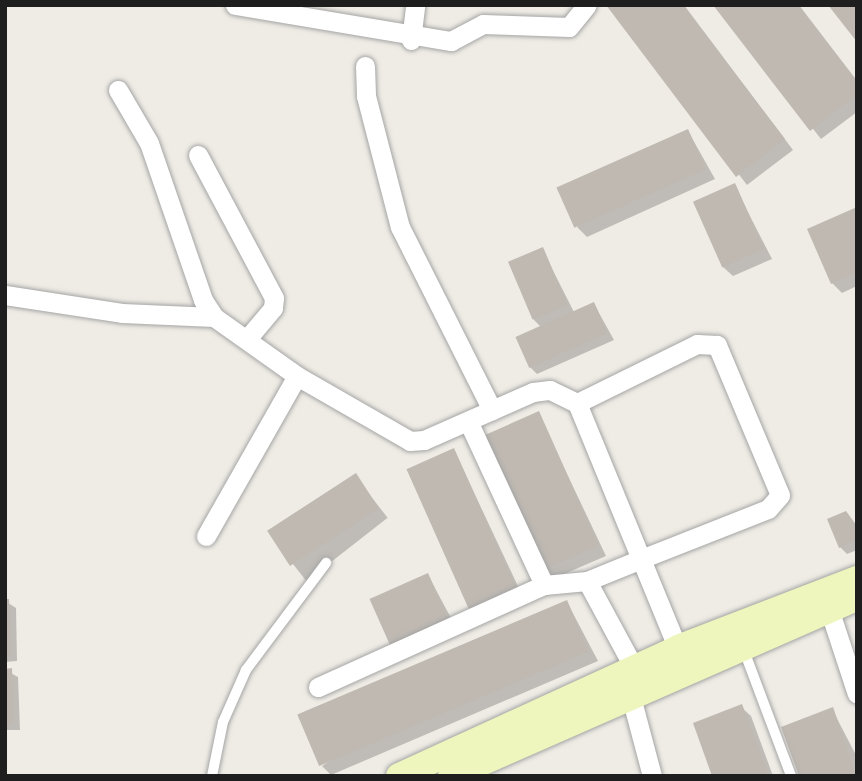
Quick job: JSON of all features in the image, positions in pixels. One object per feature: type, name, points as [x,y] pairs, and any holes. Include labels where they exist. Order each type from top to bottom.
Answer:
[{"type":"main road","points":[[451,776],[637,686],[682,660],[857,579]]},
{"type":"main road","points":[[682,660],[743,647],[857,598]]},
{"type":"main road","points":[[399,776],[637,686]]},
{"type":"street","points":[[235,5],[411,40],[463,39],[483,14],[569,27],[587,5]]},
{"type":"street","points":[[411,40],[415,5]]},
{"type":"street","points":[[365,66],[366,96],[400,227],[492,410]]},
{"type":"street","points":[[118,90],[149,143],[214,317]]},
{"type":"street","points":[[198,155],[274,298],[273,308],[247,340]]},
{"type":"street","points":[[5,295],[122,313],[214,317],[297,376],[410,440],[550,390],[577,404],[682,660]]},
{"type":"street","points":[[318,687],[544,585],[587,581],[768,509],[780,495],[773,471],[723,353],[712,342],[577,404]]},
{"type":"street","points":[[206,536],[297,376]]},
{"type":"street","points":[[468,421],[544,585]]},
{"type":"street","points":[[587,581],[637,686],[652,776]]},
{"type":"street","points":[[829,609],[857,694]]},
{"type":"lane","points":[[212,776],[223,722],[246,670],[326,563]]},
{"type":"lane","points":[[743,647],[791,776]]},
{"type":"building","points":[[606,5],[683,5],[785,139],[736,177]]},
{"type":"building","points":[[713,5],[798,5],[857,81],[857,95],[810,131]]},
{"type":"building","points":[[828,5],[857,5],[857,42]]},
{"type":"building","points":[[688,129],[706,169],[574,228],[556,188]]},
{"type":"building","points":[[735,183],[764,249],[722,267],[693,202]]},
{"type":"building","points":[[857,207],[857,272],[831,284],[807,229]]},
{"type":"building","points":[[543,247],[568,305],[533,320],[508,262]]},
{"type":"building","points":[[594,302],[608,333],[529,368],[515,337]]},
{"type":"building","points":[[539,411],[599,545],[545,569],[485,435]]},
{"type":"building","points":[[454,448],[516,587],[468,608],[406,469]]},
{"type":"building","points":[[356,473],[379,508],[290,566],[267,531]]},
{"type":"building","points":[[846,511],[857,526],[857,540],[839,548],[827,519]]},
{"type":"building","points":[[428,573],[450,623],[392,649],[370,599]]},
{"type":"building","points":[[5,599],[9,599],[11,655],[5,655]]},
{"type":"building","points":[[567,600],[589,652],[319,766],[297,714]]},
{"type":"building","points":[[12,668],[14,723],[5,724],[5,669]]},
{"type":"building","points":[[742,704],[769,776],[712,776],[693,723]]},
{"type":"building","points":[[833,707],[857,776],[799,776],[781,727]]}]
